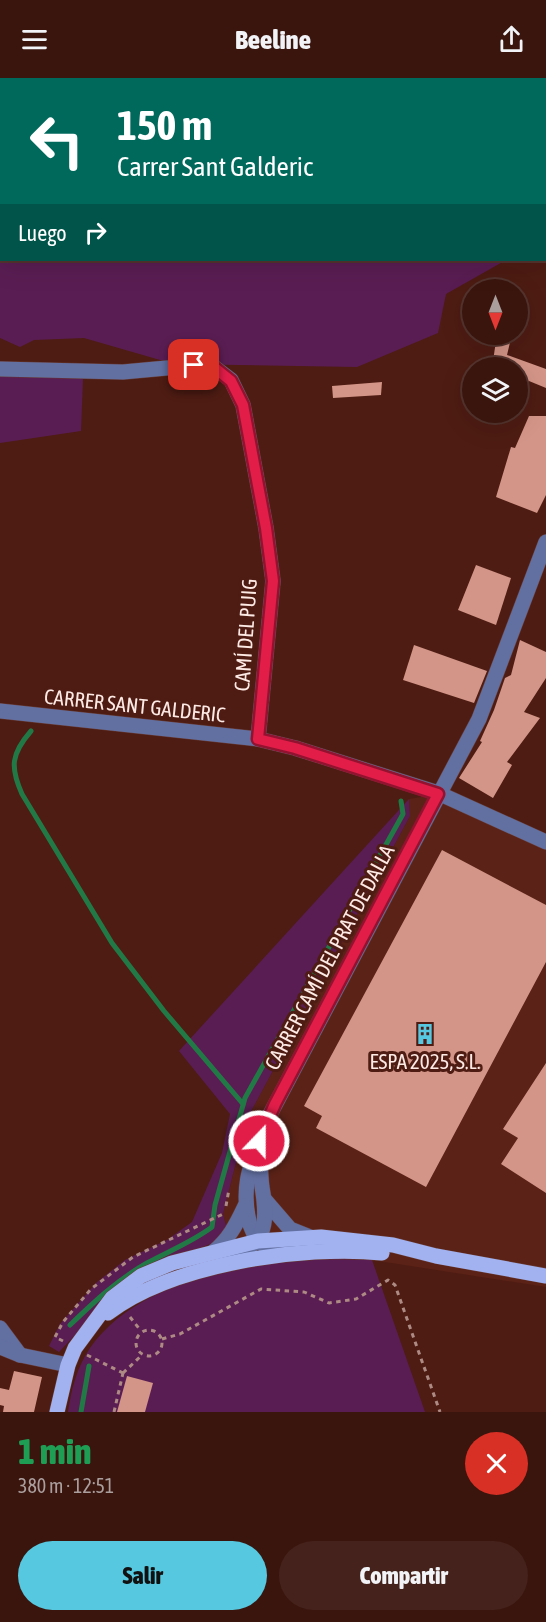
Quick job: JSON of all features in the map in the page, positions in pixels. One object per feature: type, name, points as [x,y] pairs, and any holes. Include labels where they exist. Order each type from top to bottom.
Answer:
[{"type":"main road","points":[[57,1412],[68,1365],[75,1348],[112,1298],[141,1276],[172,1263],[258,1241],[310,1237],[393,1245],[436,1256],[546,1276]]},
{"type":"main road","points":[[91,1326],[120,1304],[177,1277],[258,1260],[338,1252],[436,1256]]},
{"type":"street","name":"CAMÍ DEL PUIG","points":[[0,369],[123,372],[210,364],[231,381],[243,405],[266,528],[273,581],[258,739]]},
{"type":"street","name":"CARRER CAMÍ DEL PRAT DE DALLA","points":[[245,1206],[250,1163],[270,1113],[479,719],[540,581],[546,542]]},
{"type":"street","name":"CARRER SANT GALDERIC","points":[[0,711],[258,739],[295,748],[438,794],[544,837]]},
{"type":"street","points":[[259,1141],[262,1187],[266,1200],[290,1229],[310,1237]]},
{"type":"street","points":[[177,1277],[201,1264],[244,1253],[258,1241],[264,1220],[266,1200]]},
{"type":"street","points":[[245,1206],[258,1241],[271,1248],[316,1246],[338,1252]]},
{"type":"street","points":[[213,1252],[234,1230],[245,1206]]},
{"type":"street","points":[[0,1328],[20,1355]]},
{"type":"street","points":[[0,1347],[20,1355],[68,1365]]},
{"type":"path","points":[[203,1223],[220,1215]]},
{"type":"path","points":[[162,1339],[180,1334],[227,1310],[261,1289],[304,1292],[329,1303],[356,1299],[388,1280],[394,1285],[440,1412]]},
{"type":"path","points":[[114,1412],[123,1373],[142,1355],[153,1356],[159,1352],[163,1345],[158,1333],[152,1330],[141,1331],[136,1340],[136,1346],[142,1355]]},
{"type":"path","points":[[75,1348],[123,1373]]},
{"type":"shaded area","points":[[0,261],[504,261],[472,279],[462,279],[462,285],[446,294],[438,333],[357,367],[174,364],[84,338],[34,340],[20,347],[0,338]]},
{"type":"shaded area","points":[[0,376],[83,378],[81,431],[0,443]]},
{"type":"shaded area","points":[[451,792],[546,837],[546,1287],[372,1260],[302,1260],[238,1270],[223,1214],[247,1119],[410,816],[409,799]]},
{"type":"shaded area","points":[[409,799],[410,816],[247,1119],[223,1214],[229,1237],[179,1256],[91,1318],[59,1352],[49,1346],[60,1324],[97,1282],[125,1260],[167,1240],[192,1222],[222,1153],[230,1114],[179,1051]]},
{"type":"shaded area","points":[[304,1260],[372,1260],[425,1412],[68,1412],[75,1379],[90,1348],[111,1324],[138,1304],[168,1289],[236,1269]]},
{"type":"building","points":[[495,345],[509,345],[507,355],[513,357],[494,357]]},
{"type":"building","points":[[528,363],[546,369],[546,388],[529,381]]},
{"type":"building","points":[[382,382],[381,395],[333,398],[332,386]]},
{"type":"building","points":[[529,416],[546,416],[546,495],[537,513],[496,497],[511,447],[515,448],[526,423],[528,423]]},
{"type":"building","points":[[476,565],[511,578],[496,625],[458,610]]},
{"type":"building","points":[[520,640],[546,652],[546,678],[524,712],[540,718],[507,762],[512,765],[493,798],[459,778],[482,742],[480,741],[505,678],[511,675]]},
{"type":"building","points":[[414,645],[487,671],[474,703],[403,680]]},
{"type":"building","name":"ESPA 2025, S.L.","points":[[442,850],[546,905],[546,962],[426,1187],[316,1128],[322,1116],[304,1106]]},
{"type":"building","points":[[546,1063],[546,1193],[501,1164],[518,1138],[503,1129]]},
{"type":"building","points":[[14,1371],[42,1377],[34,1412],[3,1412],[4,1406],[0,1405],[0,1388],[9,1390]]},
{"type":"building","points":[[127,1376],[153,1383],[145,1412],[117,1412]]},
{"type":"waterway","points":[[31,731],[16,754],[14,768],[22,794],[112,943],[164,1011],[243,1104]]},
{"type":"waterway","points":[[70,1325],[126,1277],[212,1227],[215,1205],[245,1098],[403,814],[401,801]]},
{"type":"waterway","points":[[81,1412],[89,1366]]},
{"type":"place","name":"ESPA 2025, S.L.","points":[[425,1034]]},
{"type":"route","points":[[194,365],[210,364],[231,381],[243,405],[266,528],[273,581],[258,739],[295,748],[438,794],[275,1104],[259,1141]]}]
